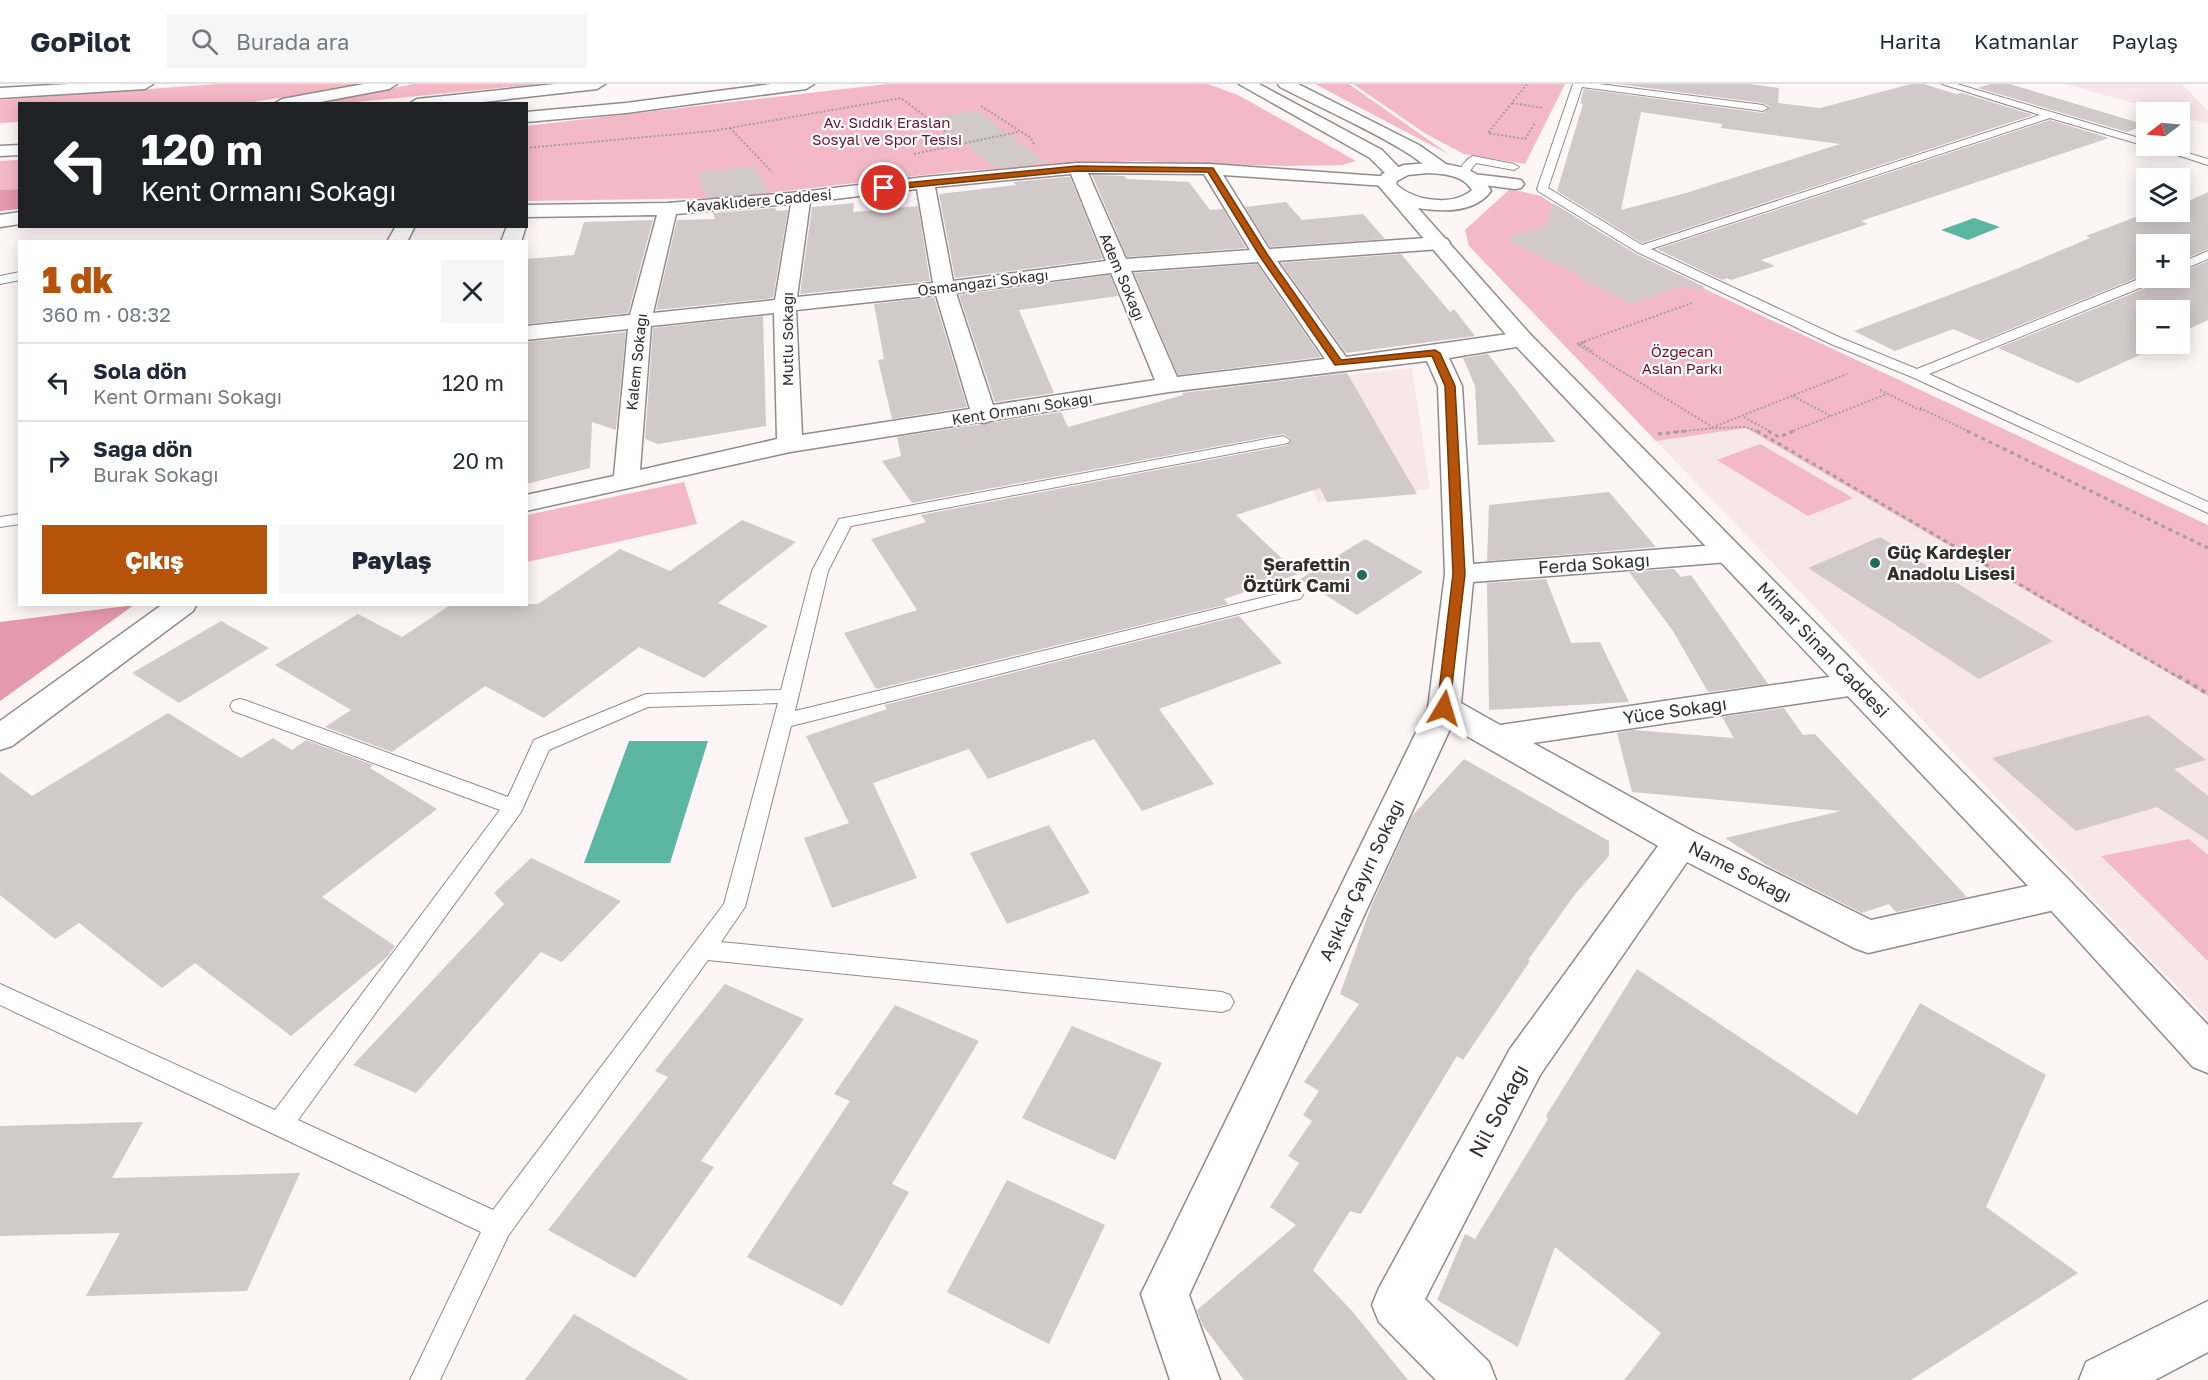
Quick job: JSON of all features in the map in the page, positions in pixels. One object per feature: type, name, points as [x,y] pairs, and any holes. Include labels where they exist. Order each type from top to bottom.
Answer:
[{"type":"main road","points":[[0,93],[145,84]]},
{"type":"main road","points":[[293,102],[389,84]]},
{"type":"main road","points":[[435,102],[597,84]]},
{"type":"main road","points":[[528,106],[697,84]]},
{"type":"main road","points":[[528,117],[626,108],[806,84]]},
{"type":"main road","name":"Mimar Sinan Caddesi","points":[[1247,84],[1376,154],[1392,183],[1522,339],[2059,894],[2208,1054]]},
{"type":"main road","points":[[1288,85],[1413,149],[1471,183],[1526,182]]},
{"type":"main road","points":[[0,151],[18,150]]},
{"type":"main road","name":"Kavaklıdere Caddesi","points":[[528,211],[668,209],[801,198],[925,182],[1077,168],[1210,169],[1392,183]]},
{"type":"main road","name":"Adem Sokağı","points":[[1077,168],[1169,385]]},
{"type":"main road","points":[[1444,169],[1416,168],[1392,183],[1419,202],[1440,205],[1460,204],[1471,183]]},
{"type":"main road","points":[[1210,169],[1263,255],[1338,363]]},
{"type":"main road","points":[[925,182],[944,288],[984,416]]},
{"type":"main road","points":[[1440,243],[1471,183]]},
{"type":"main road","name":"Mutlu Sokağı","points":[[790,444],[785,306],[801,198]]},
{"type":"main road","name":"Kalem Sokağı","points":[[626,482],[640,320],[668,209]]},
{"type":"main road","points":[[0,221],[18,218]]},
{"type":"main road","name":"Osmangazi Sokağı","points":[[528,333],[944,288],[1117,266],[1440,243]]},
{"type":"main road","name":"Kent Ormanı Sokağı","points":[[528,503],[790,444],[984,416],[1169,385],[1435,353],[1522,339]]},
{"type":"main road","name":"Aşıklar Çayırı Sokağı","points":[[1195,1380],[1165,1294],[1444,708],[1459,574],[1450,386],[1435,353]]},
{"type":"main road","name":"Ferda Sokağı","points":[[1459,574],[1729,553]]},
{"type":"main road","points":[[0,738],[180,606]]},
{"type":"main road","name":"Yüce Sokağı","points":[[1495,737],[1856,684]]},
{"type":"main road","name":"Name Sokağı","points":[[1444,708],[1681,842],[1868,937],[2059,894]]},
{"type":"main road","name":"Nil Sokağı","points":[[1471,1380],[1396,1305],[1525,1062],[1681,842]]},
{"type":"main road","points":[[2104,1380],[2208,1325]]},
{"type":"lane","points":[[1763,108],[1578,84],[1526,182],[1641,249],[1836,341],[1917,374],[2208,508]]},
{"type":"lane","points":[[1947,84],[2136,140]]},
{"type":"lane","points":[[1641,249],[2048,115]]},
{"type":"lane","points":[[2190,154],[2197,150]]},
{"type":"lane","points":[[2190,156],[2208,162]]},
{"type":"lane","points":[[2190,263],[2208,255]]},
{"type":"lane","points":[[0,280],[18,276]]},
{"type":"lane","points":[[1917,374],[2136,285]]},
{"type":"lane","points":[[425,1380],[498,1226],[734,907],[820,572],[845,522],[1283,440]]},
{"type":"lane","points":[[0,522],[18,519]]},
{"type":"lane","points":[[782,721],[1294,595]]},
{"type":"lane","points":[[280,1124],[514,807],[541,745],[646,701],[789,696]]},
{"type":"lane","points":[[240,706],[514,807]]},
{"type":"lane","points":[[702,950],[1222,1002]]},
{"type":"lane","points":[[0,994],[498,1226]]},
{"type":"path","points":[[1527,84],[1488,133],[1525,139],[1537,118]]},
{"type":"path","points":[[528,148],[730,128],[901,98],[962,144]]},
{"type":"path","points":[[1512,103],[1543,108],[1548,100]]},
{"type":"path","points":[[730,128],[775,174]]},
{"type":"path","points":[[906,156],[1019,132]]},
{"type":"path","points":[[1700,302],[1577,344],[1715,427],[1720,429],[1747,426],[1755,430],[2208,694]]},
{"type":"path","points":[[1838,368],[1857,379]]},
{"type":"path","points":[[1618,439],[1715,427],[1848,374]]},
{"type":"path","points":[[1878,388],[2208,550],[1887,394],[1878,388]]},
{"type":"path","points":[[1743,416],[1779,438],[1887,394]]},
{"type":"path","points":[[1793,396],[1832,416]]},
{"type":"shaded area","points":[[2065,84],[2182,84],[2208,111],[2208,124],[2190,119],[2190,102],[2136,104]]},
{"type":"shaded area","points":[[18,189],[18,209],[0,211],[0,190]]},
{"type":"shaded area","points":[[1974,218],[2000,227],[1968,240],[1941,230]]},
{"type":"shaded area","points":[[1412,368],[1430,489],[1318,502],[1261,385]]},
{"type":"shaded area","points":[[1746,428],[2208,696],[2208,1019],[1656,441]]},
{"type":"shaded area","points":[[126,606],[133,606],[0,701],[0,622]]},
{"type":"shaded area","points":[[629,741],[708,741],[670,863],[584,863]]},
{"type":"green space","points":[[217,84],[368,84],[253,102],[18,102],[18,122],[0,123],[0,100]]},
{"type":"green space","points":[[413,84],[542,84],[355,102],[322,102]]},
{"type":"green space","name":"Av. Sıddık Eraslan Sosyal ve Spor Tesisi","points":[[887,84],[1208,84],[1238,95],[1356,161],[1342,165],[1283,166],[1134,161],[959,171],[726,198],[528,201],[528,126]]},
{"type":"green space","points":[[1315,84],[1349,84],[1450,155]]},
{"type":"green space","points":[[1353,84],[1565,84],[1525,164],[1464,154],[1426,134]]},
{"type":"green space","points":[[18,160],[18,189],[0,190],[0,161]]},
{"type":"green space","name":"Özgecan Aslan Parkı","points":[[1510,189],[1541,196],[1609,244],[2208,525],[2208,696],[1746,428],[1656,441],[1469,246],[1465,230]]},
{"type":"green space","points":[[1760,444],[1853,498],[1808,516],[1717,460]]},
{"type":"green space","points":[[684,482],[697,524],[528,562],[528,515]]},
{"type":"green space","points":[[2189,839],[2208,855],[2208,961],[2101,856]]},
{"type":"building","points":[[1617,84],[1749,84],[1779,88],[1778,103],[1820,108],[1911,84],[1924,84],[2033,115],[1642,243],[1557,191],[1583,104],[1580,103],[1584,89],[1763,113],[1770,107],[1763,103]],"holes":[[[1641,112],[1722,124],[1721,128],[1840,144],[1686,193],[1621,210]]]},
{"type":"building","points":[[1990,84],[2010,84],[2136,122],[2136,129],[2127,132],[1978,88]]},
{"type":"building","points":[[976,110],[1048,163],[995,168],[931,118]]},
{"type":"building","points":[[2050,120],[2109,138],[1861,221],[1868,224],[1761,260],[1775,266],[1731,280],[1727,278],[1722,280],[1657,249]]},
{"type":"building","points":[[755,166],[768,192],[707,198],[697,173]]},
{"type":"building","points":[[1092,175],[1189,182],[1210,210],[1223,209],[1246,248],[1127,257]]},
{"type":"building","points":[[1070,177],[1103,259],[955,278],[939,194],[1016,185],[1013,182]]},
{"type":"building","points":[[2208,192],[2208,249],[2190,257],[2190,234],[2136,234],[2136,278],[1981,341],[1953,329],[1895,351],[1854,331],[2002,275],[2090,238],[2086,236],[2136,217],[2136,222],[2190,222],[2190,200]]},
{"type":"building","points":[[1286,202],[1302,220],[1363,214],[1385,239],[1270,247],[1245,207]]},
{"type":"building","points":[[854,203],[853,212],[918,206],[930,281],[800,294],[812,207]]},
{"type":"building","points":[[1553,203],[1636,254],[1705,287],[1696,290],[1684,285],[1632,304],[1578,278],[1582,276],[1505,239],[1546,226]]},
{"type":"building","points":[[775,208],[777,211],[788,210],[773,298],[656,310],[677,220],[715,219],[713,213]]},
{"type":"building","points":[[653,220],[628,313],[528,324],[528,259],[574,255],[584,222]]},
{"type":"building","points":[[1401,254],[1450,312],[1454,309],[1475,336],[1346,353],[1281,263]]},
{"type":"building","points":[[2208,261],[2208,320],[2190,328],[2190,300],[2136,300],[2136,354],[2142,354],[2078,383],[1998,348],[2146,288],[2190,288],[2190,269]]},
{"type":"building","points":[[1257,264],[1321,357],[1178,375],[1134,273]]},
{"type":"building","points":[[1110,275],[1118,296],[1019,310],[1054,393],[995,402],[959,295]]},
{"type":"building","points":[[934,297],[967,407],[892,419],[878,360],[884,359],[874,304]]},
{"type":"building","points":[[763,316],[766,426],[658,444],[645,439],[653,328]]},
{"type":"building","points":[[626,332],[616,430],[592,422],[590,468],[528,484],[528,342]]},
{"type":"building","points":[[1488,354],[1556,442],[1478,445],[1475,386],[1463,358]]},
{"type":"building","points":[[1347,373],[1417,494],[1327,502],[1320,488],[1236,515],[1298,574],[1224,599],[1228,604],[876,689],[844,633],[917,610],[871,539],[926,522],[921,515],[1288,445],[1292,439],[1283,434],[912,503],[882,461],[901,456],[897,437],[1061,412],[1068,427],[1183,395],[1182,393]]},
{"type":"building","points":[[1609,492],[1656,547],[1487,561],[1489,505]]},
{"type":"building","points":[[742,520],[796,542],[718,603],[768,626],[704,678],[639,647],[544,718],[485,686],[392,752],[325,727],[351,710],[275,665],[358,614],[402,637],[449,606],[538,604],[620,549],[670,571]]},
{"type":"building","points":[[1880,537],[2053,641],[1979,679],[1808,568]]},
{"type":"building","name":"Şerafettin Öztürk Cami","points":[[1365,539],[1423,572],[1357,615],[1300,579]]},
{"type":"building","points":[[1674,569],[1681,577],[1691,575],[1768,684],[1708,692],[1673,631],[1629,572]]},
{"type":"building","points":[[1546,579],[1571,643],[1600,642],[1629,702],[1489,710],[1487,583]]},
{"type":"building","points":[[1239,616],[1282,663],[1159,709],[1214,784],[1142,811],[1094,739],[988,779],[969,749],[873,783],[917,878],[832,908],[804,838],[849,823],[806,736],[887,709],[884,705]]},
{"type":"building","points":[[221,621],[269,648],[179,703],[132,673]]},
{"type":"building","points":[[1784,708],[1803,735],[1815,734],[1967,897],[1896,912],[1889,904],[1862,913],[1768,866],[1725,838],[1841,811],[1632,792],[1617,733],[1633,730],[1734,738],[1722,717]]},
{"type":"building","points":[[168,713],[241,758],[273,738],[292,750],[306,740],[373,765],[370,768],[437,809],[322,897],[395,946],[387,957],[291,1036],[195,963],[162,988],[79,923],[55,939],[0,895],[0,772],[32,796]]},
{"type":"building","points":[[2148,715],[2206,760],[2174,769],[2208,796],[2208,840],[2157,807],[2076,831],[1992,758]]},
{"type":"building","points":[[1464,759],[1609,841],[1609,856],[1576,893],[1528,960],[1530,961],[1463,1060],[1457,1056],[1361,1214],[1350,1211],[1313,1270],[1352,1311],[1408,1380],[1244,1380],[1203,1326],[1197,1310],[1296,1225],[1270,1207],[1299,1163],[1288,1156],[1312,1121],[1303,1115],[1319,1091],[1304,1082],[1359,1004],[1340,994],[1372,904],[1412,816]]},
{"type":"building","points":[[1049,825],[1090,893],[1007,924],[970,853]]},
{"type":"building","points":[[531,858],[621,901],[562,962],[541,952],[416,1093],[353,1065],[504,904],[494,893]]},
{"type":"building","points":[[1637,969],[1857,1115],[1920,1003],[2046,1075],[1986,1207],[2078,1273],[1911,1380],[1624,1380],[1661,1333],[1555,1247],[1518,1347],[1437,1300],[1465,1234],[1475,1239],[1548,1119],[1546,1116]]},
{"type":"building","points":[[725,984],[804,1019],[701,1161],[714,1167],[635,1278],[548,1230],[668,1077],[655,1071]]},
{"type":"building","points":[[895,1005],[979,1041],[892,1184],[909,1192],[842,1306],[747,1257],[850,1101],[834,1094]]},
{"type":"building","points":[[1072,1026],[1162,1063],[1115,1160],[1022,1118]]},
{"type":"building","points":[[143,1122],[112,1178],[300,1173],[247,1291],[86,1296],[120,1233],[0,1236],[0,1126]]},
{"type":"building","points":[[1007,1180],[1105,1225],[1049,1344],[947,1292]]},
{"type":"building","points":[[574,1314],[689,1380],[525,1380]]},
{"type":"place","name":"Güç Kardeşler Anadolu Lisesi","points":[[1875,563]]},
{"type":"place","name":"Şerafettin Öztürk Cami","points":[[1362,575]]},
{"type":"route","points":[[884,188],[1077,168],[1210,169],[1263,255],[1338,363],[1435,353],[1450,386],[1459,574],[1444,708]]}]
